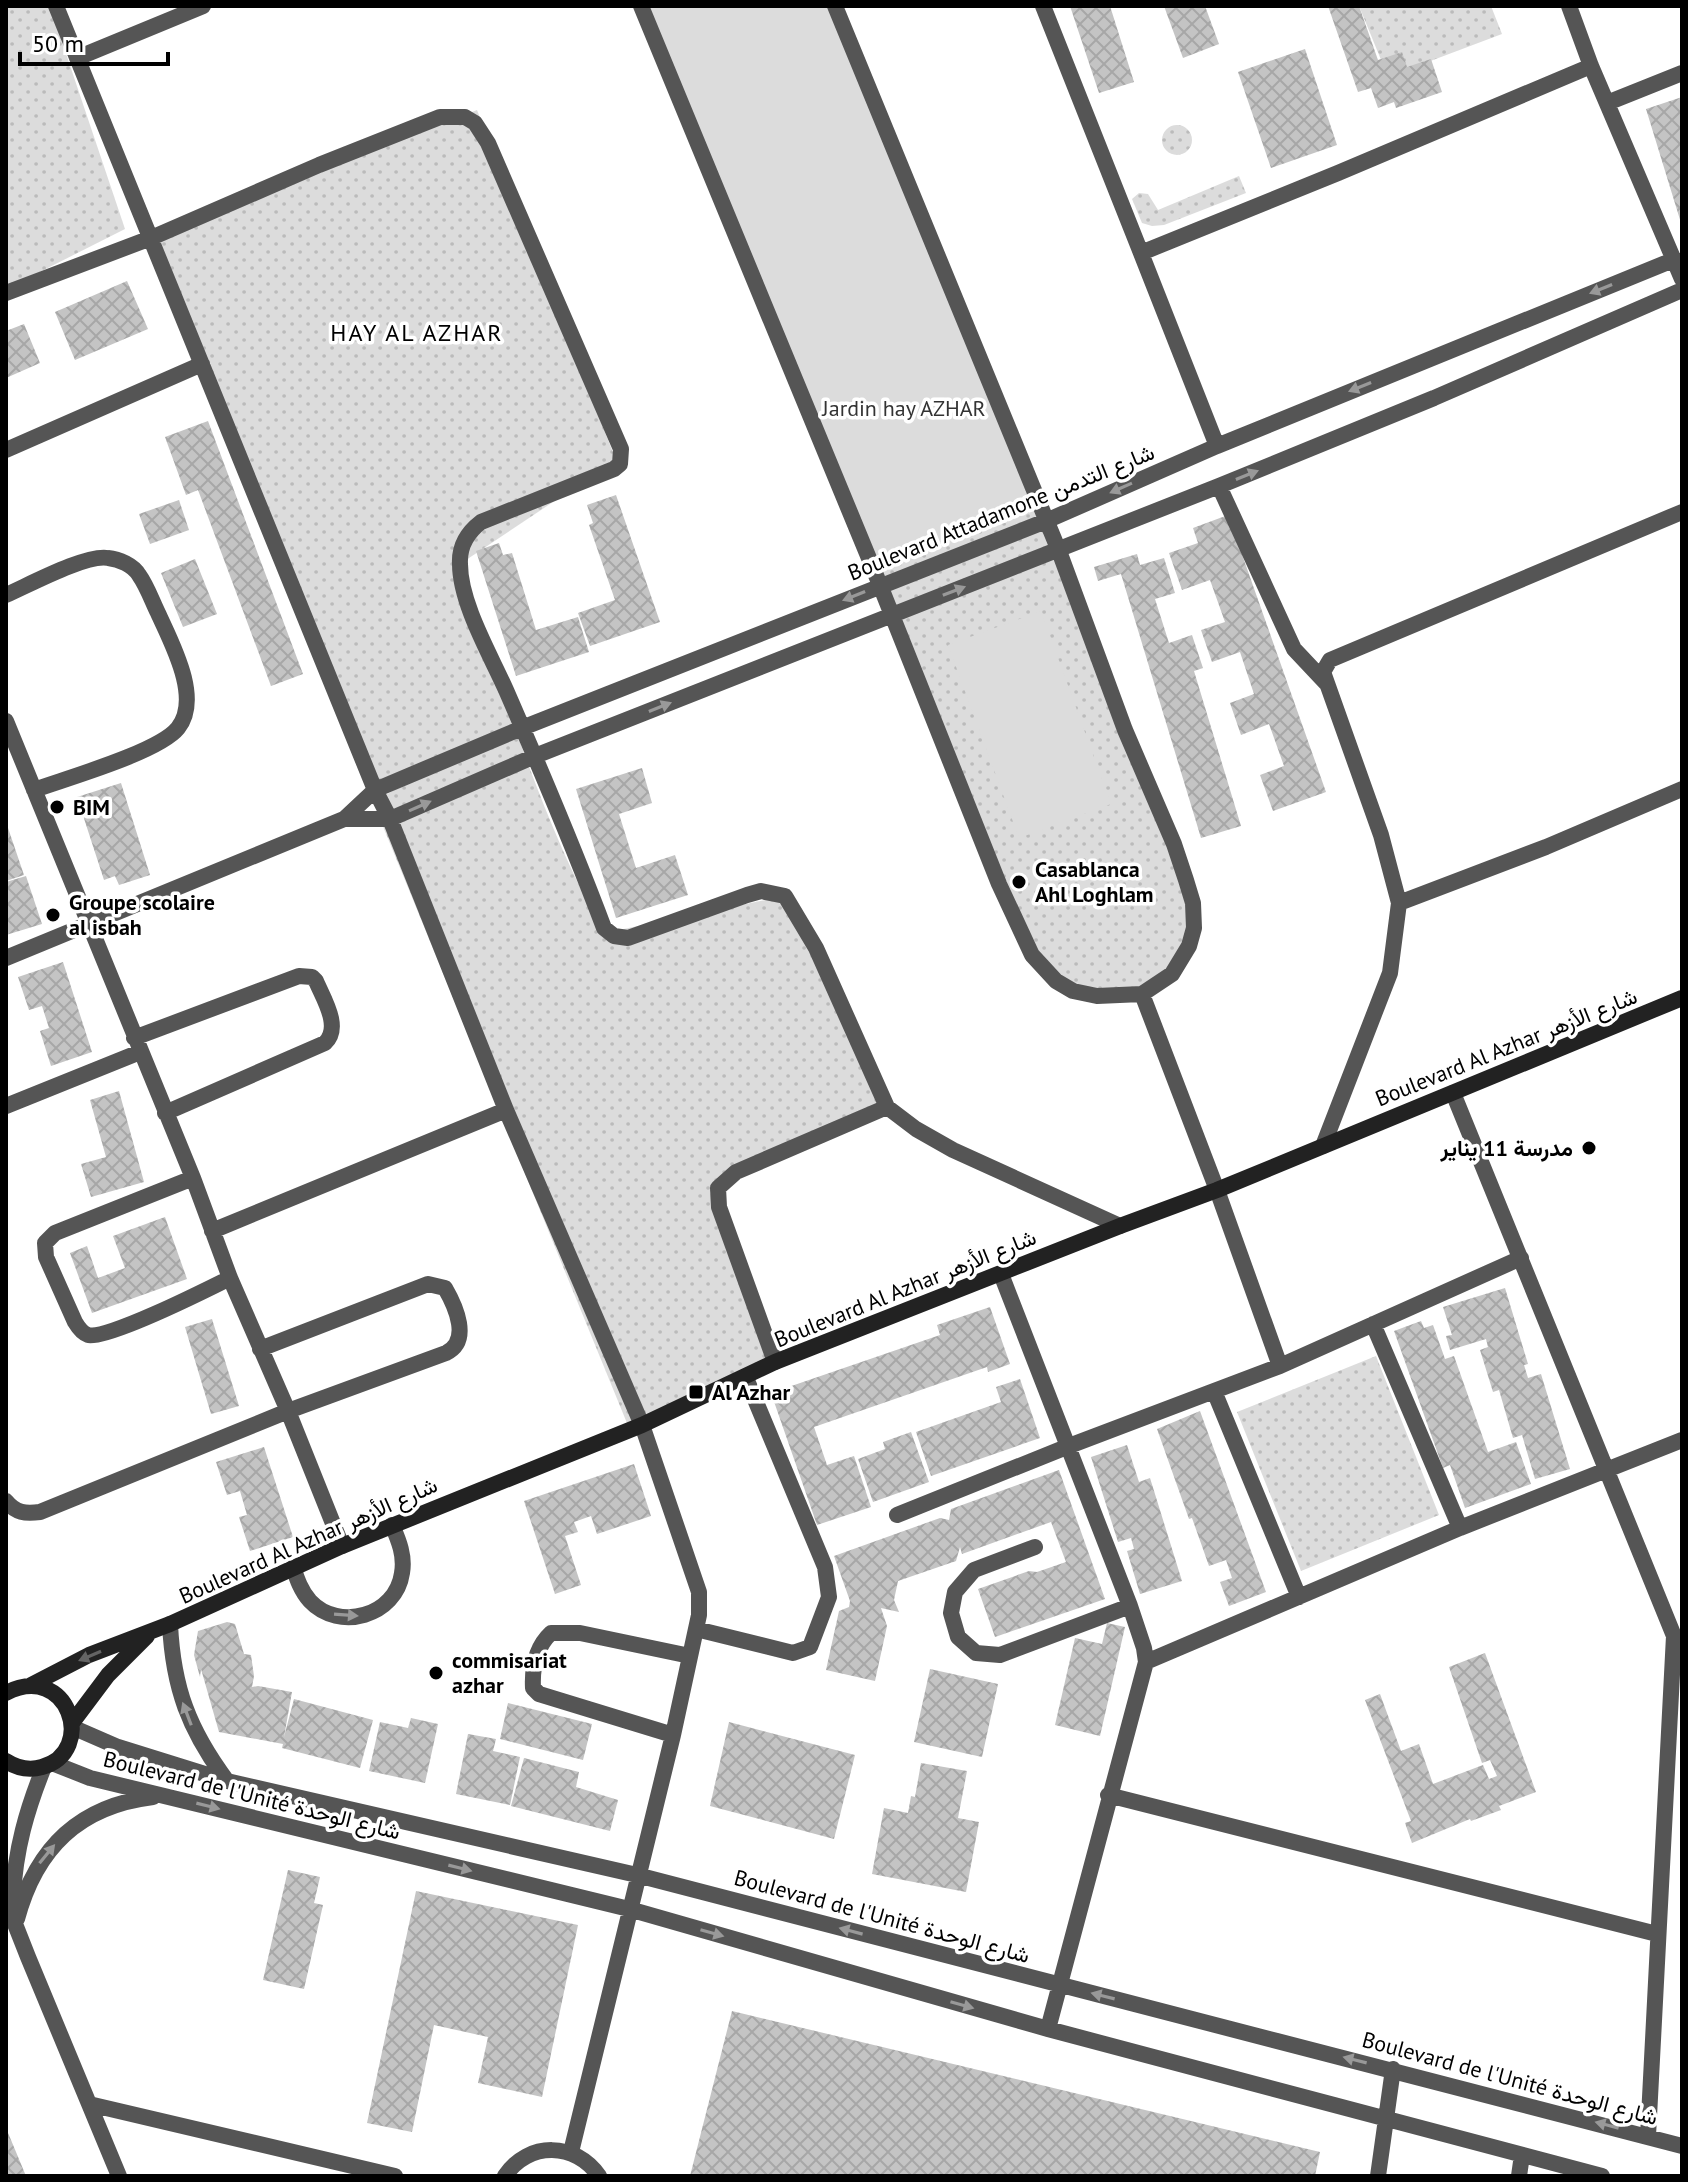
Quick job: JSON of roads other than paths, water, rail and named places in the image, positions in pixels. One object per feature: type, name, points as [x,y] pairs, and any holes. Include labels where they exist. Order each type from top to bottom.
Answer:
[{"type":"main road","name":"Boulevard Al Azhar شارع الأزهر","points":[[6,1693],[18,1686],[31,1685],[89,1655],[151,1633],[342,1546],[642,1425],[775,1362],[1217,1190],[1682,998]]},
{"type":"main road","name":"Boulevard Al Azhar شارع الأزهر","points":[[48,1765],[63,1754],[70,1742],[72,1725],[108,1675],[151,1633]]},
{"type":"main road","points":[[31,1685],[54,1692],[68,1708],[72,1725]]},
{"type":"main road","points":[[6,1761],[20,1768],[48,1765]]},
{"type":"street","points":[[56,6],[375,790],[390,819],[506,1110],[642,1425],[699,1592],[696,1629],[673,1735],[571,2152]]},
{"type":"street","points":[[77,58],[203,6]]},
{"type":"street","points":[[641,6],[892,614],[993,870],[1032,955],[1043,969],[1073,991],[1097,996],[1142,994],[1178,968],[1194,928],[1193,903],[1174,844],[1125,730],[1059,551],[835,6]]},
{"type":"street","points":[[1043,6],[1217,446]]},
{"type":"street","points":[[1569,6],[1591,66],[1678,260],[1682,279]]},
{"type":"street","points":[[1141,253],[1591,66]]},
{"type":"street","points":[[1607,103],[1682,73]]},
{"type":"street","points":[[6,293],[151,238],[319,165],[440,117],[465,117],[481,130],[621,449],[620,464],[614,469],[481,522],[471,529],[465,539],[459,564],[468,602],[535,756],[604,928],[614,936],[632,937],[761,891],[785,896],[816,948],[887,1107],[916,1129],[953,1150],[1120,1226]]},
{"type":"street","name":"Boulevard Attadamone شارع التدمن","points":[[6,958],[344,819],[375,790],[522,728],[1046,521],[1217,446],[1678,260]]},
{"type":"street","name":"Boulevard Attadamone شارع التدمن","points":[[344,819],[390,819],[535,756],[1059,551],[1434,398],[1682,290]]},
{"type":"street","points":[[6,450],[202,364]]},
{"type":"street","points":[[1219,486],[1294,649],[1327,684]]},
{"type":"street","points":[[1323,1146],[1390,973],[1399,903],[1381,835],[1323,672],[1330,660],[1682,512]]},
{"type":"street","points":[[6,595],[86,560],[103,557],[122,562],[139,575],[184,676],[185,714],[173,734],[136,752],[34,790]]},
{"type":"street","points":[[6,721],[193,1178],[230,1278],[342,1546]]},
{"type":"street","points":[[1399,903],[1546,847],[1682,789]]},
{"type":"street","points":[[6,1106],[137,1045],[299,976],[312,977],[316,981],[332,1020],[332,1031],[325,1043],[165,1113]]},
{"type":"street","points":[[1142,994],[1280,1366]]},
{"type":"street","points":[[1453,1093],[1606,1470],[1678,1636],[1657,1934],[1648,2136]]},
{"type":"street","points":[[775,1362],[719,1207],[718,1188],[736,1172],[887,1107]]},
{"type":"street","points":[[212,1231],[506,1110]]},
{"type":"street","points":[[193,1178],[55,1233],[45,1243],[46,1257],[75,1322],[89,1336],[102,1336],[230,1278]]},
{"type":"street","points":[[897,1515],[1280,1366],[1521,1258]]},
{"type":"street","points":[[1001,1274],[1130,1606],[1146,1662],[1108,1795],[1048,2029]]},
{"type":"street","points":[[6,1501],[22,1513],[40,1512],[288,1411],[416,1365],[455,1348],[459,1343],[459,1332],[445,1288],[428,1284],[260,1349]]},
{"type":"street","points":[[1373,1324],[1460,1528]]},
{"type":"street","points":[[696,1629],[793,1653],[804,1651],[815,1639],[829,1597],[825,1567],[746,1378]]},
{"type":"street","points":[[1214,1391],[1299,1597]]},
{"type":"street","points":[[1146,1662],[1460,1528],[1682,1440]]},
{"type":"street","points":[[293,1567],[309,1600],[321,1610],[346,1617],[372,1613],[392,1597],[402,1575],[403,1556],[392,1525]]},
{"type":"street","points":[[1035,1547],[974,1570],[955,1592],[951,1613],[958,1637],[966,1647],[983,1655],[1000,1655],[1130,1606]]},
{"type":"street","points":[[170,1624],[172,1658],[179,1692],[191,1724],[227,1781]]},
{"type":"street","points":[[673,1735],[539,1694],[533,1688],[535,1662],[540,1646],[551,1633],[580,1633],[690,1656]]},
{"type":"street","name":"Boulevard de l'Unité شارع الوحدة","points":[[72,1725],[118,1747],[227,1781],[637,1875],[1682,2146]]},
{"type":"street","points":[[14,1917],[14,1873],[20,1837],[30,1801],[48,1765]]},
{"type":"street","name":"Boulevard de l'Unité شارع الوحدة","points":[[48,1765],[90,1778],[629,1909],[1048,2029],[1602,2176]]},
{"type":"street","points":[[14,1917],[42,1859],[66,1832],[95,1812],[128,1800],[163,1795]]},
{"type":"street","points":[[1108,1795],[1657,1934]]},
{"type":"street","points":[[6,1883],[14,1917],[119,2176]]},
{"type":"street","points":[[1378,2176],[1393,2069]]},
{"type":"street","points":[[89,2104],[395,2176]]},
{"type":"street","points":[[505,2176],[529,2154],[557,2150],[571,2152],[593,2167],[599,2176]]},
{"type":"street","points":[[1519,2176],[1522,2155]]},
{"type":"place","name":"BIM","points":[[57,807]]},
{"type":"place","name":"Casablanca Ahl Loghlam","points":[[1019,882]]},
{"type":"place","name":"Groupe scolaire al isbah","points":[[53,915]]},
{"type":"place","name":"مدرسة 11 يناير","points":[[1589,1148]]},
{"type":"place","name":"Al Azhar","points":[[696,1392]]},
{"type":"place","name":"commisariat azhar","points":[[436,1673]]},
{"type":"district","name":"HAY AL AZHAR","points":[[417,333]]},
{"type":"park label","name":"Jardin hay AZHAR","points":[[904,408]]}]
